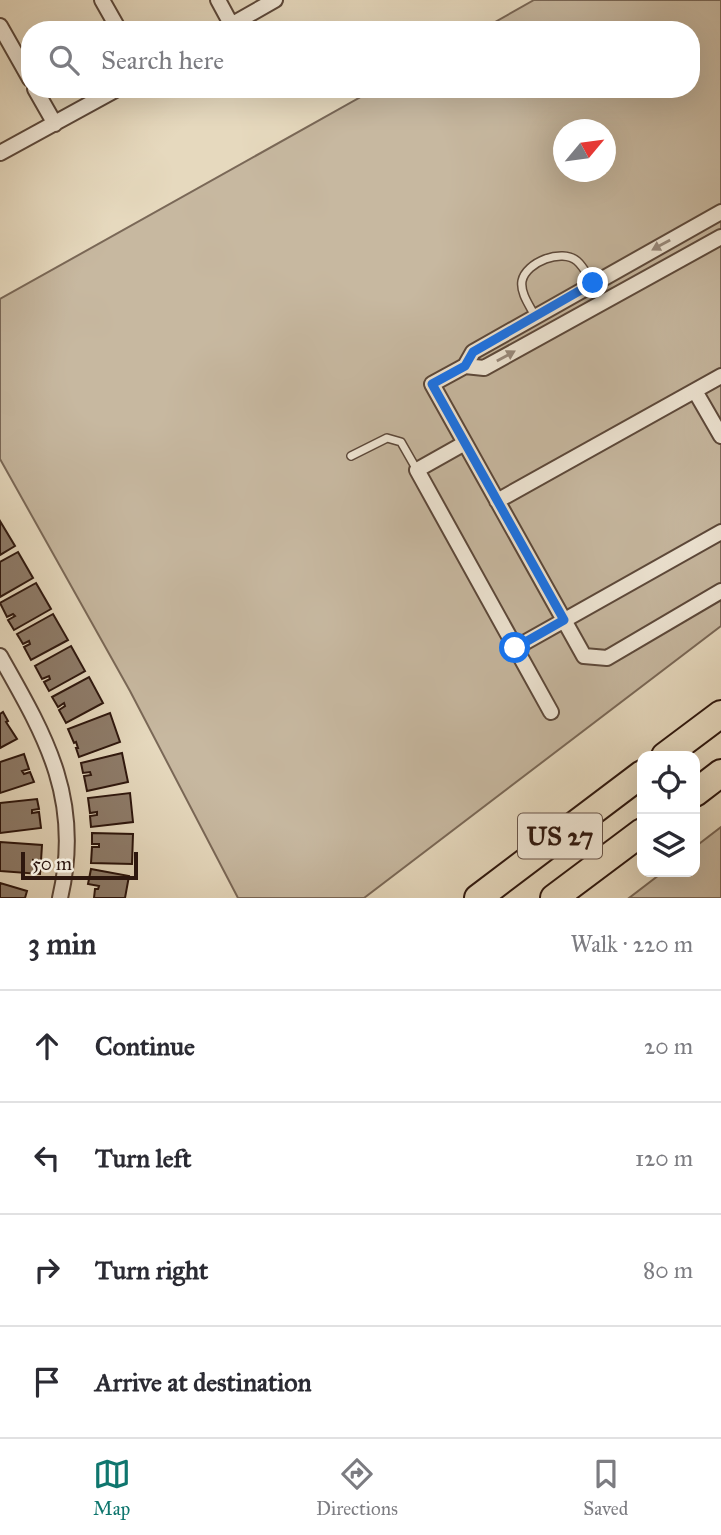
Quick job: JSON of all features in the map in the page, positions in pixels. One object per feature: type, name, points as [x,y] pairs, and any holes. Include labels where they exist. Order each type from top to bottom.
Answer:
[{"type":"highway","points":[[672,751],[721,714]]},
{"type":"highway","points":[[700,789],[721,774]]},
{"type":"highway","name":"US 27","points":[[478,898],[637,778]]},
{"type":"highway","name":"US 27","points":[[554,898],[637,836]]},
{"type":"highway","points":[[494,898],[524,863]]},
{"type":"street","points":[[102,0],[114,21]]},
{"type":"street","points":[[218,0],[225,21]]},
{"type":"street","points":[[238,21],[275,0]]},
{"type":"street","points":[[0,26],[21,63]]},
{"type":"street","points":[[40,98],[55,124]]},
{"type":"street","points":[[0,153],[101,98]]},
{"type":"street","points":[[721,212],[473,352],[465,366],[432,384],[584,656],[607,658],[721,591]]},
{"type":"street","points":[[465,366],[484,368],[721,237]]},
{"type":"street","points":[[571,296],[582,314]]},
{"type":"street","points":[[497,501],[721,376]]},
{"type":"street","points":[[695,391],[721,436]]},
{"type":"street","points":[[465,443],[417,470],[551,712]]},
{"type":"street","points":[[515,648],[721,532]]},
{"type":"street","points":[[0,656],[40,727],[57,770],[63,794],[66,844],[60,898]]},
{"type":"lane","points":[[535,316],[523,293],[522,280],[528,270],[547,258],[561,255],[576,260],[593,283]]},
{"type":"lane","points":[[351,456],[387,438],[401,442],[417,470]]},
{"type":"shaded area","points":[[534,0],[721,0],[721,626],[364,898],[238,898],[130,691],[0,459],[0,299],[359,98],[700,98],[700,21],[497,21]]},
{"type":"shaded area","points":[[721,827],[721,898],[629,898],[656,877],[700,877],[700,843]]},
{"type":"building","points":[[0,521],[15,546],[0,555]]},
{"type":"building","points":[[18,552],[33,578],[0,597],[0,562]]},
{"type":"building","points":[[36,583],[51,609],[14,630],[8,620],[15,616],[13,614],[7,617],[0,603]]},
{"type":"building","points":[[53,614],[68,640],[31,660],[24,647],[30,644],[29,641],[23,644],[17,634]]},
{"type":"building","points":[[71,646],[85,671],[49,691],[44,682],[50,679],[49,676],[42,679],[35,666]]},
{"type":"building","points":[[89,677],[103,703],[66,723],[59,710],[65,706],[64,703],[58,707],[52,697]]},
{"type":"building","points":[[3,712],[17,739],[0,748],[0,714]]},
{"type":"building","points":[[110,713],[120,742],[79,757],[76,742],[74,743],[68,729]]},
{"type":"building","points":[[122,753],[128,782],[87,791],[84,776],[91,775],[90,772],[83,773],[81,763]]},
{"type":"building","points":[[24,754],[29,769],[22,771],[24,774],[30,772],[34,782],[0,793],[0,762]]},
{"type":"building","points":[[130,793],[133,822],[91,827],[90,816],[97,815],[97,812],[90,813],[88,798]]},
{"type":"building","points":[[37,799],[39,809],[32,810],[32,813],[39,812],[41,828],[0,833],[0,803]]},
{"type":"building","points":[[92,833],[133,834],[132,864],[91,863],[92,847],[99,847],[99,844],[92,844]]},
{"type":"building","points":[[0,842],[42,845],[41,861],[33,860],[33,864],[41,864],[40,874],[0,871]]},
{"type":"building","points":[[91,869],[129,876],[125,898],[94,898],[95,889],[99,886],[88,884]]},
{"type":"building","points":[[0,883],[27,891],[25,898],[0,898]]},
{"type":"route","points":[[515,648],[564,620],[432,384],[465,366],[473,352],[593,283]]}]
